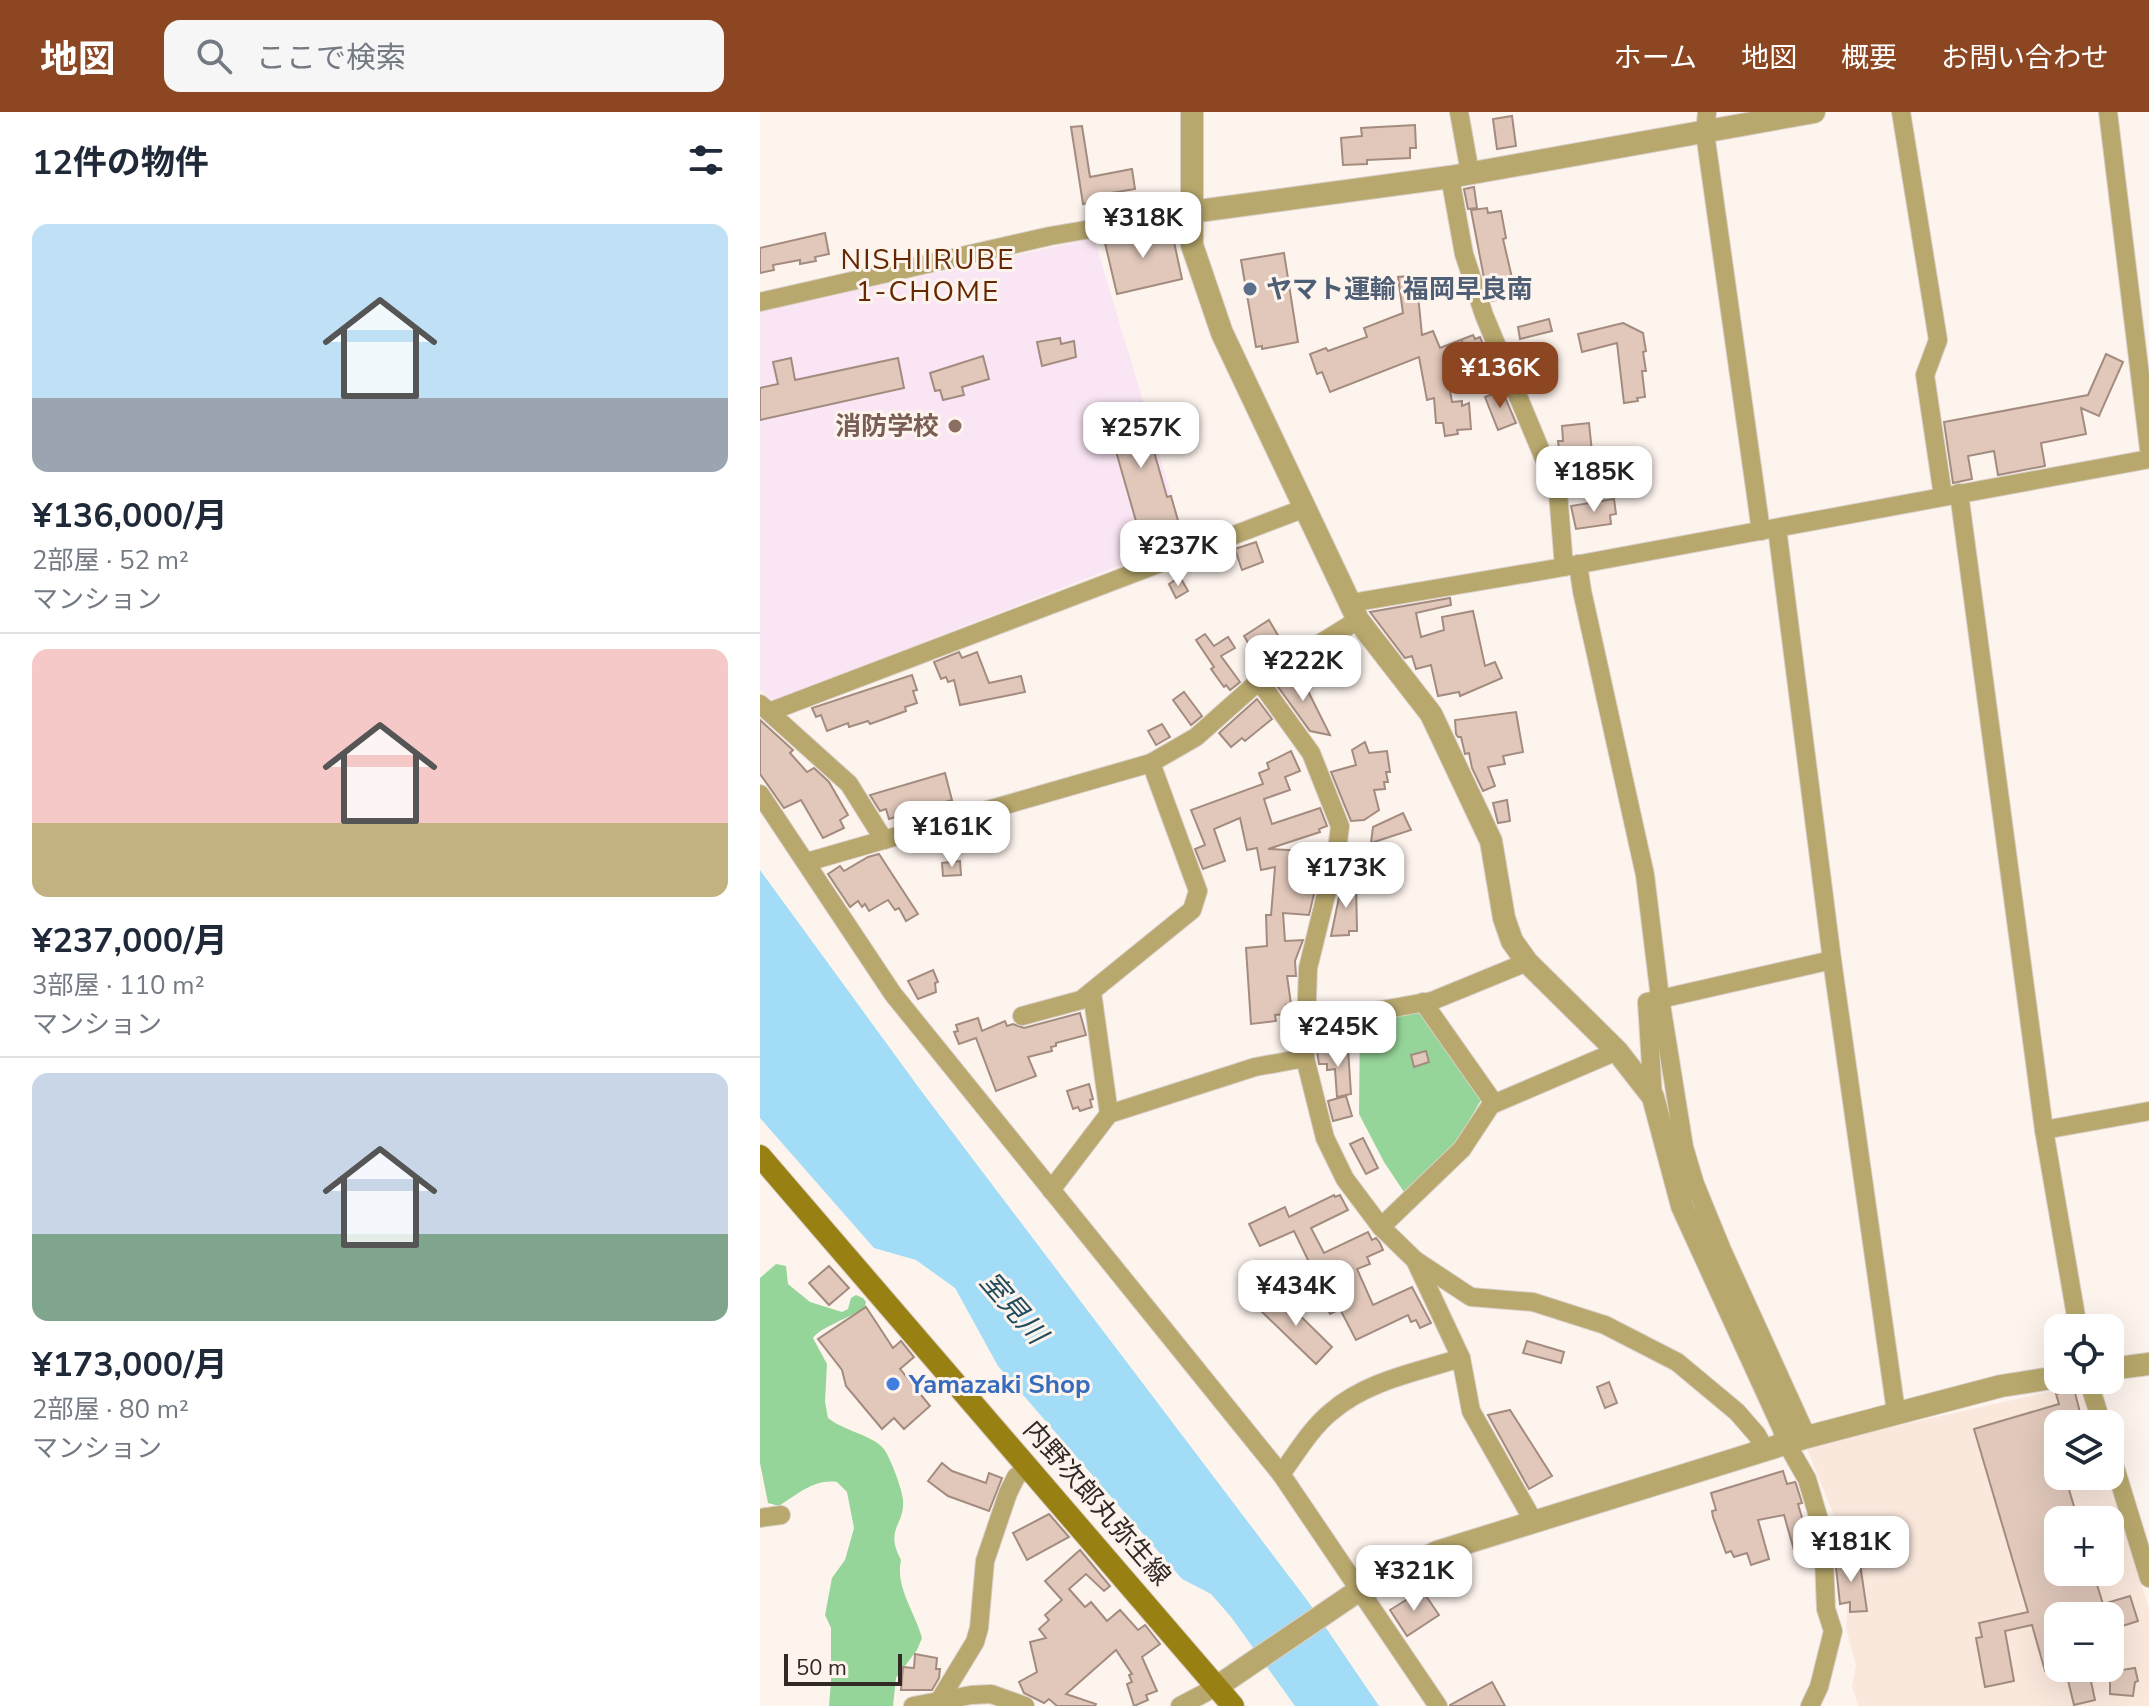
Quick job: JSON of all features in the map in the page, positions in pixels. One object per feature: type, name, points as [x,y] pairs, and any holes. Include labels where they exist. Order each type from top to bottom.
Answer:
[{"type":"main road","name":"内野次郎丸弥生線","points":[[760,1156],[1029,1466],[1227,1679],[1233,1706]]},
{"type":"street","points":[[1192,112],[1192,245],[1222,333],[1354,612],[1431,714],[1491,841],[1504,918],[1512,941],[1527,962],[1617,1051],[1653,1097]]},
{"type":"street","points":[[1459,112],[1464,254],[1484,315],[1558,492],[1571,566],[1582,591],[1645,875],[1660,998],[1684,1147],[1695,1184],[1797,1441],[1823,1533],[1826,1609],[1833,1631],[1819,1687],[1810,1706]]},
{"type":"street","points":[[760,302],[1050,236],[1191,212],[1460,175],[1706,122],[1814,112]]},
{"type":"street","points":[[1901,112],[1938,340],[1925,375],[1951,495],[2044,1130],[2076,1314]]},
{"type":"street","points":[[2108,112],[2149,449]]},
{"type":"street","points":[[1706,122],[1769,530],[1896,1412]]},
{"type":"street","points":[[807,862],[1151,763],[1196,737],[1259,681],[1354,612],[1571,566],[2149,459]]},
{"type":"street","points":[[884,840],[849,784],[765,708],[1305,508]]},
{"type":"street","points":[[1259,681],[1311,753],[1340,826],[1308,968],[1305,1058],[1325,1138],[1345,1179],[1381,1227],[1415,1260],[1471,1297],[1533,1302],[1605,1325],[1677,1362],[1737,1412],[1757,1435],[1765,1450]]},
{"type":"street","points":[[1022,1016],[1081,1000],[1192,910],[1198,891],[1151,763]]},
{"type":"street","points":[[760,794],[893,994],[1281,1474],[1352,1595],[1438,1706]]},
{"type":"street","points":[[1797,1441],[1784,1429],[1682,1206],[1653,1097],[1647,1002],[1832,960]]},
{"type":"street","points":[[1306,1015],[1370,1012],[1423,1002],[1527,962]]},
{"type":"street","points":[[1092,992],[1109,1114]]},
{"type":"street","points":[[1423,1002],[1494,1103]]},
{"type":"street","points":[[1381,1227],[1462,1149],[1491,1105],[1617,1051]]},
{"type":"street","points":[[1051,1190],[1109,1114],[1255,1067],[1305,1058]]},
{"type":"street","points":[[2044,1130],[2149,1111]]},
{"type":"street","points":[[1415,1260],[1461,1358],[1471,1411],[1534,1522]]},
{"type":"street","points":[[1281,1474],[1328,1414],[1351,1397],[1374,1386],[1461,1358]]},
{"type":"street","points":[[2124,1367],[2149,1364]]},
{"type":"street","points":[[1180,1706],[1227,1679],[1352,1595],[1437,1552],[1896,1412],[2001,1386],[2044,1379]]},
{"type":"street","points":[[937,1703],[975,1642],[985,1561],[1008,1493],[1016,1477],[1029,1466]]},
{"type":"street","points":[[2122,1490],[2149,1578]]},
{"type":"street","points":[[760,1518],[781,1515]]},
{"type":"street","points":[[913,1706],[991,1694],[1025,1706]]},
{"type":"shaded area","name":"消防学校","points":[[1094,238],[1185,540],[773,701],[760,689],[760,312]]},
{"type":"shaded area","points":[[2044,1393],[2088,1394],[2092,1410],[2044,1410],[2044,1490],[2115,1490],[2119,1506],[2044,1506],[2044,1586],[2124,1586],[2124,1522],[2149,1609],[2149,1706],[1858,1706],[1852,1687],[1856,1665],[1846,1629],[1848,1595],[1835,1518],[1806,1446]]},
{"type":"green space","points":[[1420,1010],[1484,1095],[1456,1143],[1404,1192],[1359,1114],[1360,1017]]},
{"type":"green space","points":[[776,1264],[786,1266],[788,1284],[810,1302],[842,1312],[848,1309],[851,1298],[856,1295],[866,1302],[865,1307],[813,1338],[827,1364],[825,1402],[828,1418],[883,1448],[902,1495],[903,1509],[894,1541],[901,1560],[903,1590],[922,1638],[896,1678],[893,1706],[829,1706],[831,1628],[825,1615],[832,1578],[845,1560],[854,1528],[847,1492],[837,1482],[821,1483],[806,1488],[779,1506],[768,1503],[760,1463],[760,1278]]},
{"type":"water","name":"室見川","points":[[760,870],[922,1092],[1307,1600],[1379,1706],[1295,1706],[1211,1594],[1182,1579],[998,1366],[955,1288],[916,1260],[874,1248],[760,1118]]},
{"type":"building","points":[[1512,116],[1516,146],[1497,149],[1493,119]]},
{"type":"building","points":[[1415,125],[1416,148],[1410,148],[1410,158],[1367,160],[1367,164],[1343,165],[1341,138],[1362,136],[1361,128]]},
{"type":"building","points":[[1082,126],[1090,177],[1132,169],[1135,189],[1093,196],[1094,202],[1083,204],[1071,127]]},
{"type":"building","points":[[1474,187],[1477,208],[1468,209],[1464,189]]},
{"type":"building","points":[[1487,208],[1488,213],[1501,211],[1506,238],[1503,239],[1516,295],[1492,301],[1484,278],[1471,210]]},
{"type":"building","points":[[1171,228],[1182,279],[1117,294],[1104,239]]},
{"type":"building","points":[[825,233],[829,254],[815,257],[816,261],[800,264],[800,260],[773,265],[774,270],[760,273],[760,248]]},
{"type":"building","points":[[1284,253],[1298,342],[1262,349],[1262,346],[1256,347],[1241,260]]},
{"type":"building","points":[[1418,275],[1422,335],[1433,331],[1440,348],[1473,335],[1475,339],[1480,337],[1490,361],[1473,368],[1462,341],[1465,371],[1448,379],[1452,402],[1462,401],[1462,406],[1469,403],[1471,429],[1457,430],[1458,434],[1445,436],[1443,423],[1436,423],[1434,398],[1427,400],[1419,357],[1330,392],[1322,372],[1317,374],[1310,354],[1367,337],[1364,328],[1403,313],[1398,277]]},
{"type":"building","points":[[1549,319],[1552,331],[1520,339],[1518,327]]},
{"type":"building","points":[[1623,323],[1643,333],[1646,351],[1643,352],[1646,371],[1642,371],[1645,397],[1624,403],[1617,343],[1582,352],[1578,334]]},
{"type":"building","points":[[1060,338],[1061,344],[1074,341],[1076,357],[1042,366],[1037,342]]},
{"type":"building","points":[[2106,354],[2123,362],[2099,416],[2081,408],[2086,434],[2041,443],[2045,466],[1998,475],[1994,451],[1968,456],[1972,479],[1953,483],[1944,422],[2088,395]]},
{"type":"building","points":[[983,356],[989,379],[962,387],[964,395],[943,400],[940,390],[935,391],[930,373]]},
{"type":"building","points":[[791,358],[795,380],[898,358],[904,388],[760,420],[760,388],[778,384],[773,362]]},
{"type":"building","points":[[1502,390],[1516,423],[1498,430],[1485,397]]},
{"type":"building","points":[[1140,403],[1167,497],[1171,496],[1179,524],[1140,535],[1105,413]]},
{"type":"building","points":[[1589,423],[1592,452],[1560,456],[1558,441],[1563,441],[1562,426]]},
{"type":"building","points":[[1614,499],[1616,514],[1610,515],[1611,524],[1576,529],[1571,506]]},
{"type":"building","points":[[1256,542],[1263,562],[1242,570],[1235,549]]},
{"type":"building","points":[[1180,577],[1188,591],[1176,598],[1169,584]]},
{"type":"building","points":[[1450,598],[1451,605],[1416,613],[1421,637],[1444,630],[1442,617],[1473,611],[1485,666],[1495,662],[1502,678],[1460,696],[1459,692],[1438,696],[1431,665],[1416,669],[1412,656],[1405,658],[1370,612]]},
{"type":"building","points":[[1269,620],[1283,644],[1258,659],[1244,636]]},
{"type":"building","points":[[1205,634],[1214,646],[1228,637],[1235,648],[1221,656],[1240,682],[1230,690],[1226,685],[1224,687],[1211,669],[1214,667],[1196,640]]},
{"type":"building","points":[[959,652],[962,658],[977,652],[989,683],[1021,676],[1025,692],[960,705],[954,680],[948,682],[946,677],[941,679],[934,662]]},
{"type":"building","points":[[1298,671],[1330,735],[1310,731],[1276,684]]},
{"type":"building","points":[[912,675],[917,703],[905,707],[906,711],[870,724],[868,721],[849,727],[848,723],[827,731],[821,715],[816,717],[812,708]]},
{"type":"building","points":[[1184,692],[1202,716],[1191,725],[1173,700]]},
{"type":"building","points":[[1257,699],[1272,719],[1245,741],[1242,738],[1231,747],[1219,733]]},
{"type":"building","points":[[1516,712],[1523,752],[1503,756],[1505,764],[1488,767],[1495,786],[1483,791],[1469,753],[1465,754],[1461,737],[1456,734],[1455,720]]},
{"type":"building","points":[[760,720],[793,750],[790,753],[807,772],[814,768],[829,782],[848,815],[840,820],[844,828],[823,838],[801,800],[784,808],[760,774]]},
{"type":"building","points":[[1162,724],[1170,737],[1156,745],[1148,731]]},
{"type":"building","points":[[1365,742],[1369,753],[1387,751],[1390,772],[1386,772],[1388,782],[1384,782],[1385,789],[1374,790],[1379,810],[1364,820],[1351,821],[1331,772],[1356,765],[1352,750]]},
{"type":"building","points":[[1291,751],[1300,771],[1285,777],[1290,790],[1264,799],[1272,824],[1320,808],[1327,826],[1319,829],[1320,832],[1268,849],[1323,852],[1323,856],[1309,915],[1283,913],[1285,941],[1303,940],[1295,961],[1296,976],[1287,976],[1291,1004],[1286,1005],[1287,1014],[1275,1015],[1276,1021],[1251,1024],[1246,948],[1267,946],[1266,915],[1271,915],[1275,867],[1261,870],[1257,848],[1247,850],[1240,818],[1214,829],[1225,861],[1203,869],[1195,849],[1205,845],[1191,810],[1263,784],[1259,773],[1269,769],[1267,763]]},
{"type":"building","points":[[945,773],[952,800],[889,819],[886,809],[880,811],[870,795]]},
{"type":"building","points":[[1507,800],[1510,821],[1498,823],[1493,803]]},
{"type":"building","points":[[1403,813],[1411,830],[1371,843],[1373,827]]},
{"type":"building","points":[[879,854],[918,914],[906,921],[899,908],[895,910],[888,900],[869,911],[865,904],[862,907],[858,901],[850,907],[828,874],[840,866],[844,871]]},
{"type":"building","points":[[960,861],[961,875],[943,876],[942,863]]},
{"type":"building","points":[[1343,878],[1356,881],[1357,931],[1349,931],[1349,935],[1331,936]]},
{"type":"building","points":[[933,970],[938,982],[935,983],[936,992],[918,999],[908,981]]},
{"type":"building","points":[[1080,1013],[1086,1035],[1056,1043],[1051,1047],[1052,1051],[1028,1057],[1036,1076],[996,1091],[976,1038],[959,1044],[954,1032],[958,1031],[956,1025],[978,1018],[982,1031],[1005,1021],[1007,1026],[1013,1024],[1024,1028]]},
{"type":"building","points":[[1348,1049],[1351,1094],[1337,1097],[1335,1069],[1327,1070],[1327,1064],[1319,1064],[1317,1051]]},
{"type":"building","points":[[1426,1051],[1429,1062],[1414,1067],[1411,1055]]},
{"type":"building","points":[[1089,1084],[1092,1107],[1080,1111],[1078,1107],[1073,1109],[1067,1091]]},
{"type":"building","points":[[1346,1096],[1352,1116],[1333,1121],[1328,1101]]},
{"type":"building","points":[[1363,1138],[1378,1168],[1366,1174],[1350,1144]]},
{"type":"building","points":[[1340,1195],[1348,1210],[1311,1228],[1324,1253],[1368,1232],[1383,1250],[1367,1257],[1370,1264],[1357,1269],[1373,1305],[1412,1287],[1431,1323],[1420,1328],[1416,1320],[1411,1322],[1408,1315],[1356,1340],[1340,1309],[1330,1314],[1294,1231],[1260,1246],[1249,1224],[1285,1207],[1289,1217]]},
{"type":"building","points":[[829,1266],[849,1288],[829,1305],[809,1283]]},
{"type":"building","points":[[1276,1292],[1332,1347],[1316,1364],[1259,1309]]},
{"type":"building","points":[[866,1307],[893,1348],[901,1341],[914,1357],[900,1369],[930,1406],[904,1429],[894,1418],[882,1429],[846,1386],[842,1370],[818,1339]]},
{"type":"building","points":[[1527,1341],[1564,1352],[1561,1363],[1523,1353]]},
{"type":"building","points":[[1609,1382],[1617,1403],[1605,1408],[1597,1387]]},
{"type":"building","points":[[2056,1394],[2075,1394],[2079,1410],[2044,1410],[2044,1490],[2069,1490],[2074,1506],[2044,1506],[2044,1586],[2097,1586],[2102,1602],[2044,1602],[2044,1667],[2032,1625],[2005,1631],[2014,1681],[1985,1687],[1976,1638],[1982,1637],[1979,1623],[2028,1612],[1974,1429],[2059,1404]]},
{"type":"building","points":[[1510,1410],[1552,1476],[1529,1489],[1488,1415]]},
{"type":"building","points":[[942,1463],[952,1471],[986,1483],[989,1473],[1002,1478],[989,1511],[948,1496],[928,1481]]},
{"type":"building","points":[[1783,1471],[1787,1484],[1796,1484],[1802,1503],[1798,1504],[1810,1545],[1794,1550],[1784,1515],[1758,1520],[1769,1559],[1751,1565],[1747,1553],[1734,1557],[1731,1551],[1726,1553],[1713,1517],[1712,1511],[1716,1510],[1711,1493]]},
{"type":"building","points":[[1049,1514],[1069,1537],[1027,1560],[1013,1533]]},
{"type":"building","points":[[1080,1550],[1110,1586],[1104,1591],[1086,1574],[1069,1589],[1085,1607],[1091,1602],[1107,1621],[1120,1610],[1138,1630],[1145,1625],[1160,1644],[1142,1657],[1157,1691],[1146,1695],[1148,1700],[1134,1706],[1127,1684],[1132,1682],[1129,1675],[1132,1674],[1116,1650],[1066,1694],[1095,1706],[1057,1706],[1049,1699],[1044,1703],[1024,1693],[1019,1682],[1037,1672],[1030,1642],[1046,1638],[1039,1629],[1049,1620],[1045,1615],[1062,1600],[1045,1581]]},
{"type":"building","points":[[1859,1557],[1867,1611],[1850,1612],[1850,1602],[1840,1604],[1836,1567],[1840,1566],[1839,1560]]},
{"type":"building","points":[[1422,1590],[1439,1615],[1407,1636],[1390,1610]]},
{"type":"building","points":[[2130,1596],[2138,1621],[2124,1626],[2124,1602],[2110,1602]]},
{"type":"building","points":[[915,1654],[937,1658],[939,1678],[932,1690],[901,1690],[903,1667],[914,1668]]},
{"type":"building","points":[[2135,1668],[2138,1681],[2135,1682],[2133,1696],[2110,1694],[2110,1682],[2124,1682],[2124,1670]]},
{"type":"building","points":[[1492,1682],[1505,1706],[1450,1706],[1450,1705]]},
{"type":"building","points":[[2068,1682],[2091,1682],[2095,1700],[2074,1705]]},
{"type":"place","name":"ヤマト運輸 福岡早良南","points":[[1250,289]]},
{"type":"place","name":"消防学校","points":[[955,426]]},
{"type":"place","name":"Yamazaki Shop","points":[[893,1384]]},
{"type":"district","name":"NISHIIRUBE 1-CHOME","points":[[928,276]]}]
